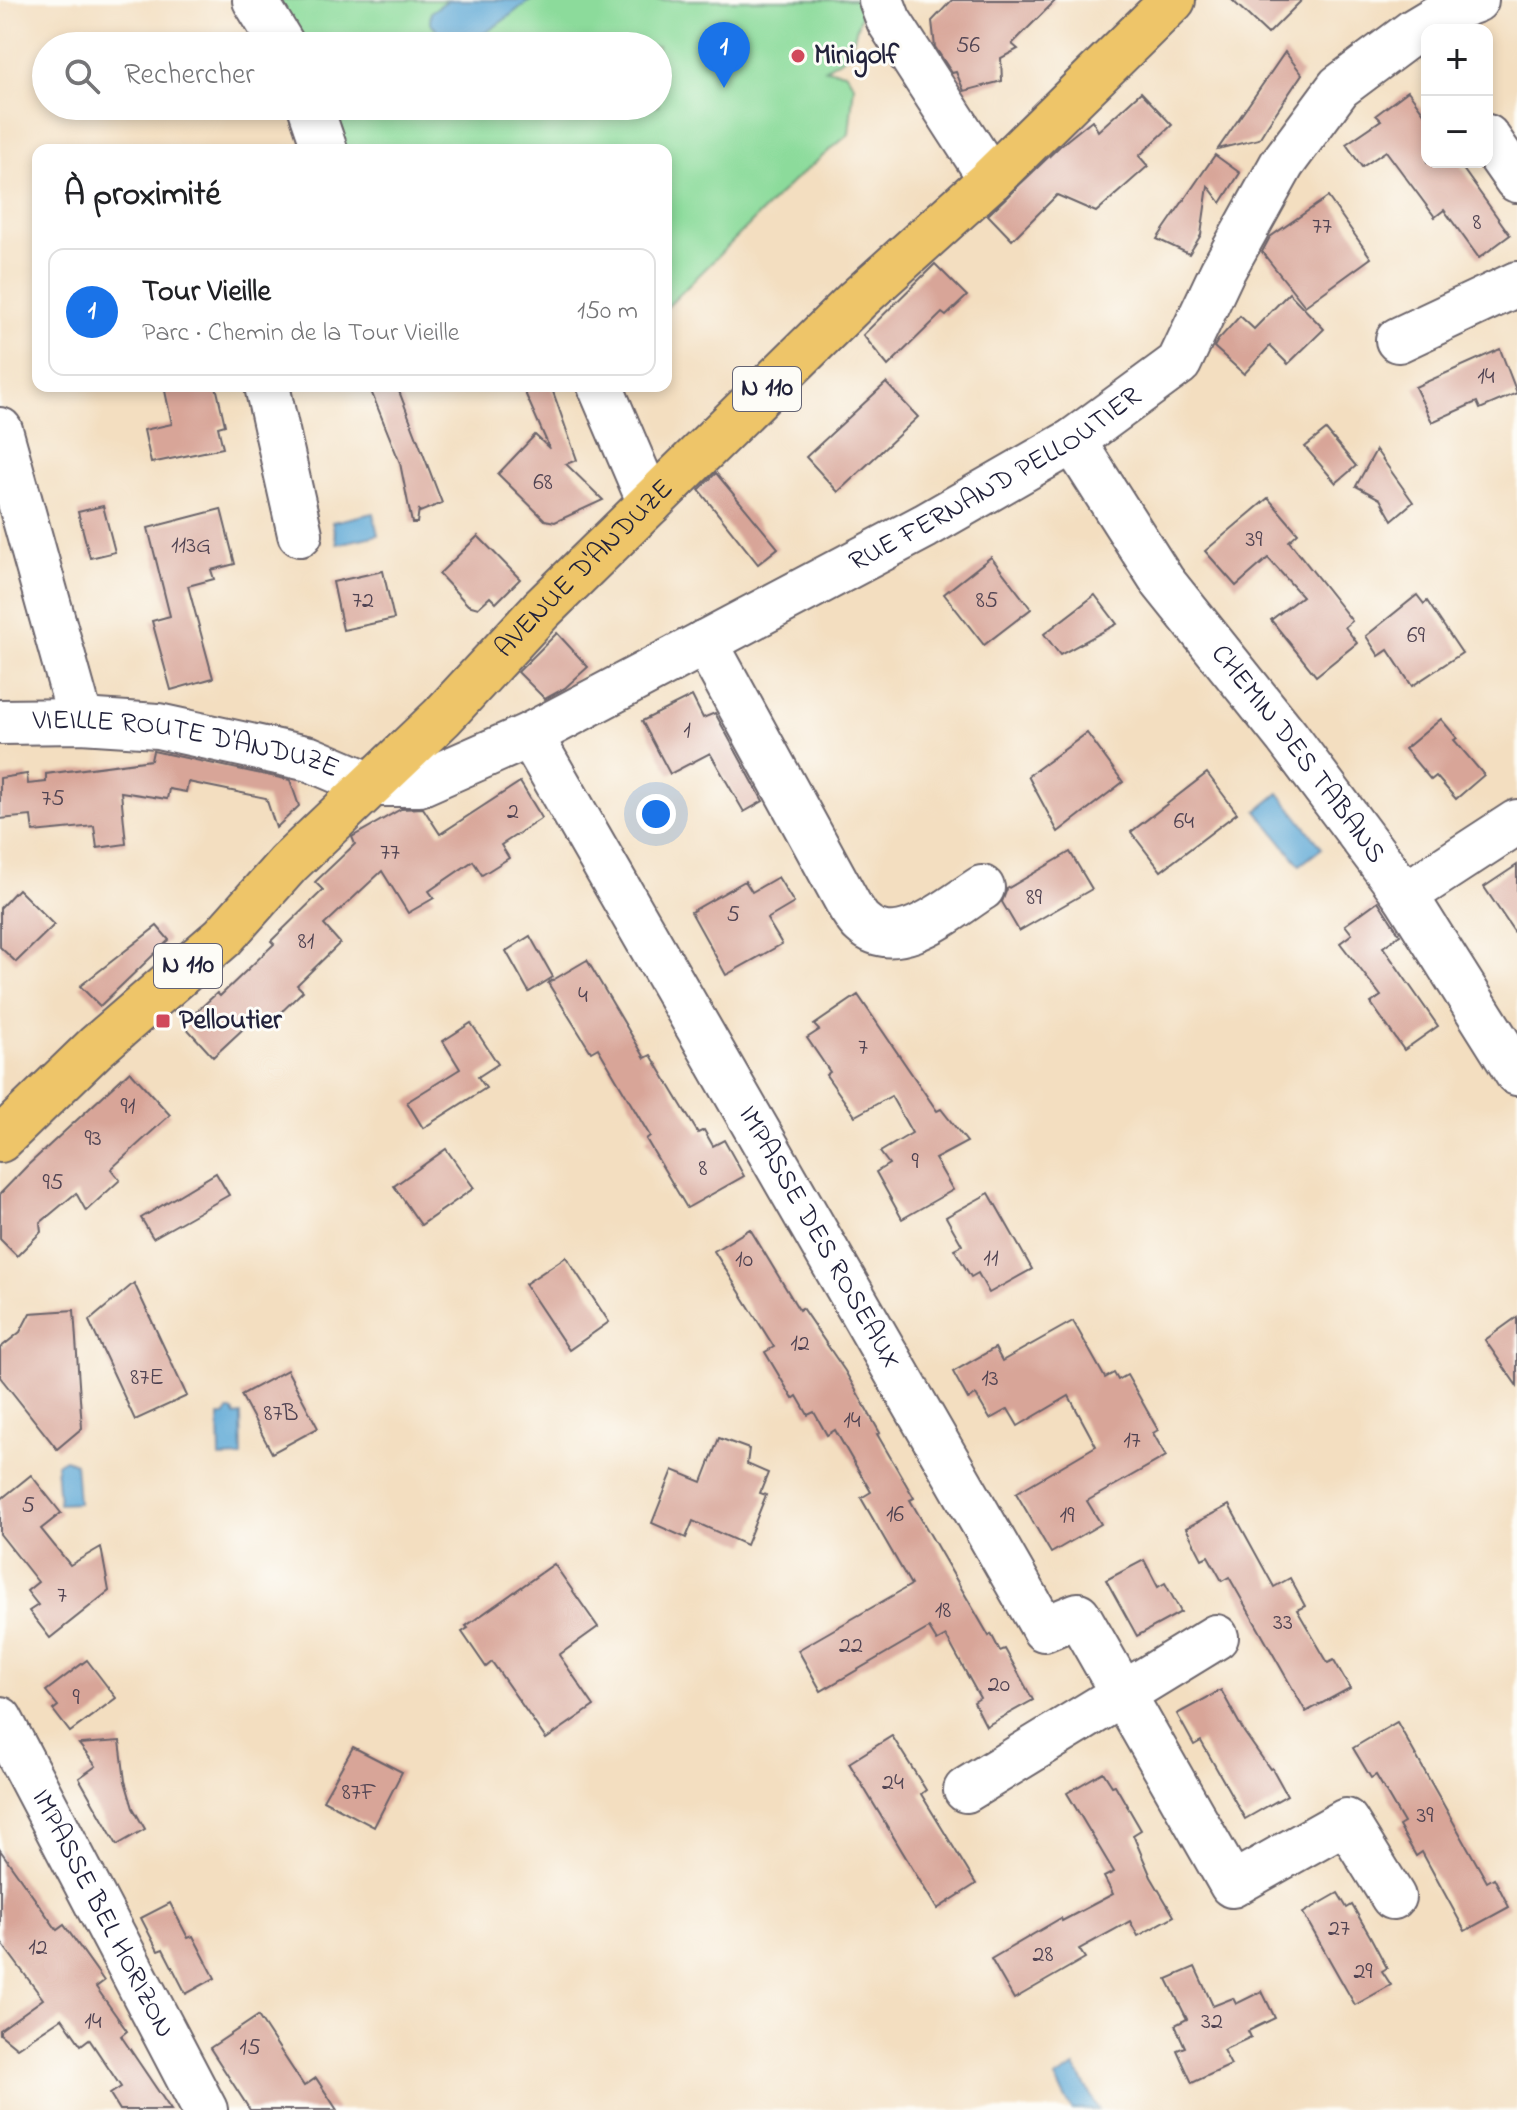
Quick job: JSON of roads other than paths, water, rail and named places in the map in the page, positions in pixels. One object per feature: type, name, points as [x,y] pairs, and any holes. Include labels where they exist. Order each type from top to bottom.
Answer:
[{"type":"main road","name":"AVENUE D'ANDUZE","points":[[0,1140],[106,1038],[223,937],[288,864],[442,717],[541,610],[857,300],[991,179],[1173,0]]},
{"type":"street","points":[[255,0],[274,32]]},
{"type":"street","points":[[881,0],[889,21],[991,179]]},
{"type":"street","name":"RUE FERNAND PELLOUTIER","points":[[1436,24],[1449,10],[1476,0]]},
{"type":"street","name":"RUE FERNAND PELLOUTIER","points":[[369,784],[419,784],[530,735],[925,526],[1073,441],[1179,363],[1222,272],[1282,164],[1339,87],[1421,40]]},
{"type":"street","points":[[315,120],[323,144]]},
{"type":"street","points":[[1493,146],[1517,180]]},
{"type":"street","points":[[1398,340],[1517,284]]},
{"type":"street","points":[[268,392],[300,534]]},
{"type":"street","points":[[603,392],[650,503]]},
{"type":"street","points":[[0,430],[81,721]]},
{"type":"street","name":"CHEMIN DES TABANS","points":[[1073,441],[1163,582],[1287,737],[1405,895],[1517,1073]]},
{"type":"street","points":[[705,642],[850,907],[862,923],[882,934],[901,934],[923,925],[982,888]]},
{"type":"street","name":"VIEILLE ROUTE D'ANDUZE","points":[[0,722],[81,721],[158,726],[310,759],[369,784]]},
{"type":"street","name":"IMPASSE DES ROSEAUX","points":[[530,735],[1044,1629],[1078,1615],[1232,1885],[1346,1821],[1393,1897]]},
{"type":"street","points":[[1405,895],[1517,822]]},
{"type":"street","points":[[966,1790],[1216,1637]]},
{"type":"street","name":"IMPASSE BEL HORIZON","points":[[0,1719],[205,2110]]},
{"type":"water","points":[[448,0],[531,0],[485,32],[439,32],[430,23],[431,12]]},
{"type":"water","points":[[373,513],[378,535],[337,544],[332,522]]},
{"type":"water","points":[[1279,793],[1322,848],[1300,865],[1257,811]]},
{"type":"water","points":[[228,1411],[233,1411],[235,1416],[241,1415],[242,1457],[220,1458],[219,1416],[224,1416]]},
{"type":"water","points":[[65,1459],[75,1463],[78,1503],[59,1504],[56,1464]]},
{"type":"water","points":[[1075,2067],[1099,2110],[1072,2110],[1055,2079]]},
{"type":"place","name":"Minigolf","points":[[798,56]]},
{"type":"place","name":"Tour Vieille","points":[[724,88]]},
{"type":"place","name":"Pelloutier","points":[[163,1021]]}]
